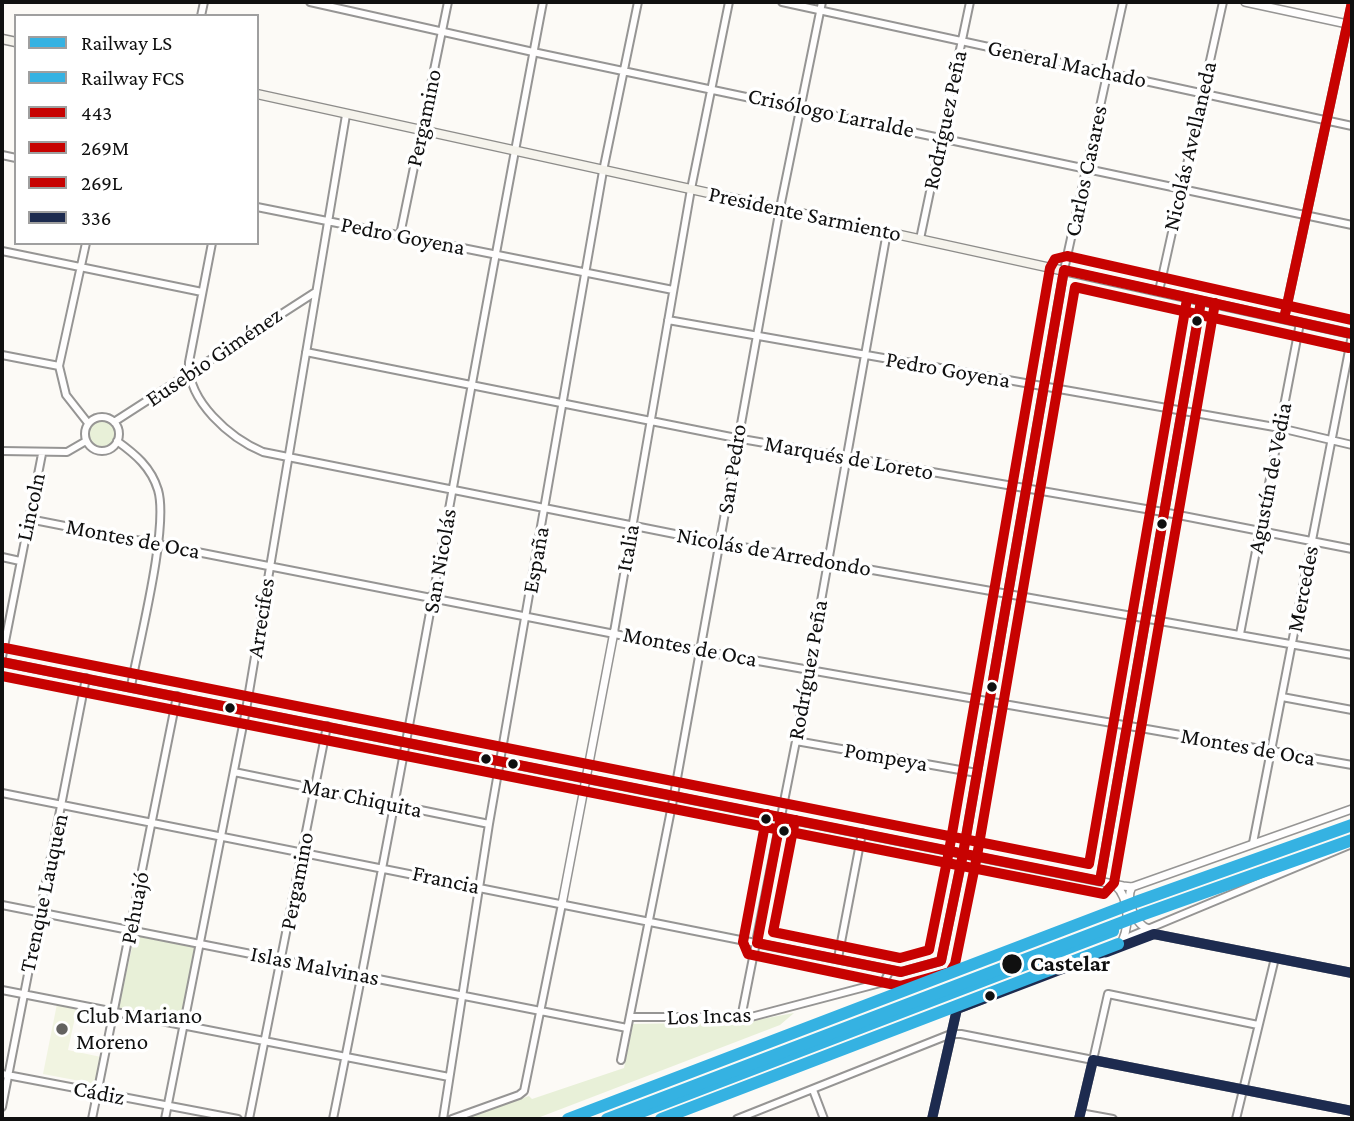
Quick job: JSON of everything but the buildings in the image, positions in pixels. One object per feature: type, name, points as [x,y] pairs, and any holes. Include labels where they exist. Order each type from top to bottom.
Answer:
[{"type":"main road","name":"Presidente Sarmiento","points":[[259,94],[1352,335]]},
{"type":"street","name":"Crisólogo Larralde","points":[[310,2],[533,52],[941,136],[1352,225]]},
{"type":"street","name":"Pergamino","points":[[400,235],[448,2]]},
{"type":"street","name":"San Nicolás","points":[[333,1119],[395,805],[493,254],[543,2]]},
{"type":"street","name":"España","points":[[443,1119],[489,824],[603,171],[638,2]]},
{"type":"street","name":"Italia","points":[[452,1119],[522,1093],[589,778],[691,189],[729,2]]},
{"type":"street","name":"General Machado","points":[[782,2],[822,6],[961,41],[1352,126]]},
{"type":"street","name":"Rodríguez Peña","points":[[920,239],[970,2]]},
{"type":"street","name":"Carlos Casares","points":[[941,961],[963,855],[1064,270],[1124,2]]},
{"type":"street","name":"Nicolás Avellaneda","points":[[1159,291],[1223,2]]},
{"type":"street","points":[[1245,2],[1350,25]]},
{"type":"street","points":[[1284,319],[1326,120],[1350,25],[1352,2]]},
{"type":"street","name":"San Pedro","points":[[621,1060],[701,651],[736,439],[780,208],[822,6]]},
{"type":"street","name":"Arrecifes","points":[[166,1119],[246,710],[346,115]]},
{"type":"street","name":"Pedro Goyena","points":[[259,207],[673,290]]},
{"type":"street","name":"Rodríguez Peña","points":[[741,1018],[796,741],[887,232]]},
{"type":"street","points":[[86,245],[60,366],[66,395],[88,423],[84,432],[86,441],[94,449],[104,451],[117,441],[119,431],[114,422]]},
{"type":"street","points":[[190,376],[189,362],[212,245]]},
{"type":"street","points":[[2,251],[202,292]]},
{"type":"street","name":"Eusebio Giménez","points":[[88,423],[104,416],[114,422],[190,376],[314,293]]},
{"type":"street","points":[[1100,881],[1201,301]]},
{"type":"street","name":"Pedro Goyena","points":[[668,320],[1280,428],[1352,445]]},
{"type":"street","name":"Agustín de Vedia","points":[[1240,634],[1300,323]]},
{"type":"street","name":"Mercedes","points":[[1253,843],[1352,335]]},
{"type":"street","name":"Marqués de Loreto","points":[[306,352],[736,439],[1163,512],[1352,549]]},
{"type":"street","points":[[2,355],[60,366]]},
{"type":"street","name":"Nicolás de Arredondo","points":[[190,376],[204,403],[228,431],[251,447],[288,459],[720,543],[1145,616],[1352,655]]},
{"type":"street","points":[[2,451],[42,454],[66,452],[86,441]]},
{"type":"street","points":[[117,441],[142,460],[155,482],[160,503],[157,543],[131,686]]},
{"type":"street","name":"Lincoln","points":[[2,660],[42,454]]},
{"type":"street","name":"Montes de Oca","points":[[29,519],[701,651],[1352,765]]},
{"type":"street","points":[[2,557],[20,561]]},
{"type":"street","points":[[2,660],[1132,887],[1352,809]]},
{"type":"street","name":"Trenque Lauquen","points":[[2,1107],[5,1074],[86,678]]},
{"type":"street","name":"Pehuajó","points":[[92,1119],[177,696]]},
{"type":"street","points":[[1282,697],[1352,710]]},
{"type":"street","name":"Pergamino","points":[[249,1119],[327,726]]},
{"type":"street","name":"Pompeya","points":[[796,741],[977,773]]},
{"type":"street","name":"Mar Chiquita","points":[[234,772],[489,824]]},
{"type":"street","name":"Francia","points":[[2,793],[480,886],[890,970]]},
{"type":"street","points":[[838,958],[862,833]]},
{"type":"street","points":[[932,1119],[957,1009],[1152,932],[1352,845]]},
{"type":"street","points":[[1115,884],[1123,895],[1127,919],[1126,935],[1120,944]]},
{"type":"street","points":[[1132,887],[1129,893],[1135,915],[1142,927],[1152,932],[1352,973]]},
{"type":"street","name":"Islas Malvinas","points":[[2,905],[627,1028]]},
{"type":"street","points":[[1236,1119],[1275,958]]},
{"type":"street","name":"Los Incas","points":[[630,1017],[741,1018],[863,989],[887,980],[890,970],[906,972],[941,961]]},
{"type":"street","points":[[2,990],[449,1077]]},
{"type":"street","points":[[1112,1119],[1079,1116],[1108,994],[1258,1025]]},
{"type":"street","points":[[737,1119],[746,1118],[951,1034],[1352,1111]]},
{"type":"street","name":"Cádiz","points":[[5,1074],[238,1119]]},
{"type":"street","points":[[813,1090],[824,1119]]},
{"type":"green space","points":[[102,419],[113,423],[117,434],[113,445],[102,449],[91,445],[87,434],[91,423]]},
{"type":"green space","points":[[135,934],[195,946],[181,1022],[118,1010]]},
{"type":"green space","name":"Club Mariano Moreno","points":[[57,1004],[77,1008],[68,1050],[101,1057],[96,1084],[43,1074]]},
{"type":"green space","points":[[794,1013],[780,1025],[535,1119],[461,1119],[529,1096],[532,1099],[624,1068],[633,1024],[745,1022]]},
{"type":"rail line","name":"LS","points":[[568,1119],[1136,902],[1352,825]]},
{"type":"rail line","name":"FCS","points":[[607,1119],[1141,915],[1352,840]]},
{"type":"rail line","name":"LS","points":[[623,1119],[1113,931]]},
{"type":"rail line","name":"FCS","points":[[661,1119],[1118,944]]},
{"type":"transit line","name":"443","points":[[1284,319],[1352,2]]},
{"type":"transit line","name":"269L","points":[[795,820],[773,932],[900,958],[929,950],[949,851],[1050,268],[1055,259],[1067,256],[1352,320]]},
{"type":"transit line","name":"443","points":[[781,817],[757,943],[901,972],[941,961],[963,854],[1064,270],[1352,334]]},
{"type":"transit line","name":"269M","points":[[767,814],[743,942],[748,954],[900,986],[950,972],[955,964],[977,856],[1075,287],[1349,348]]},
{"type":"transit line","name":"269L","points":[[5,648],[1089,864],[1187,299]]},
{"type":"transit line","name":"443","points":[[2,662],[1100,881],[1201,301]]},
{"type":"transit line","name":"269M","points":[[2,676],[1104,894],[1114,883],[1215,303]]},
{"type":"transit line","name":"336","points":[[932,1119],[957,1009],[1154,934],[1352,973]]},
{"type":"transit line","name":"336","points":[[1079,1119],[1093,1060],[1352,1111]]},
{"type":"place","name":"Castelar","points":[[1012,964]]},
{"type":"place","name":"Club Mariano Moreno","points":[[62,1029]]}]
